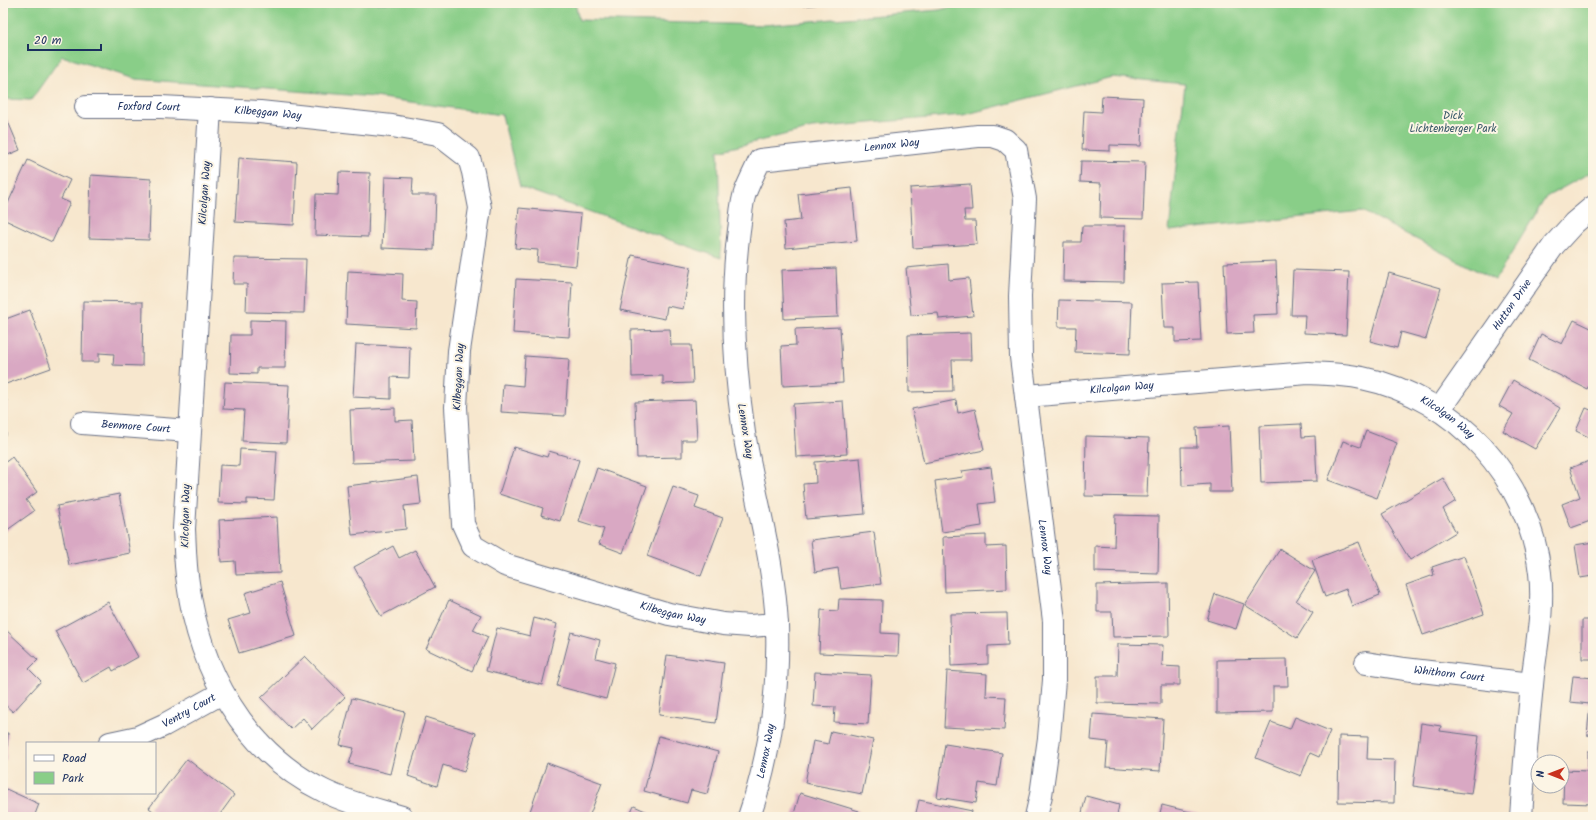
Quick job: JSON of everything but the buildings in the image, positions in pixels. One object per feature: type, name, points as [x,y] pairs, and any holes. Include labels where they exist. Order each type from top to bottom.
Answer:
[{"type":"street","name":"Foxford Court","points":[[86,107],[161,107],[210,109]]},
{"type":"street","name":"Kilcolgan Way","points":[[210,109],[184,529],[188,583],[193,614],[207,660],[222,693],[237,717],[255,740],[276,759],[299,776],[324,791],[350,802],[402,817]]},
{"type":"street","name":"Kilbeggan Way","points":[[210,109],[268,112],[392,126],[438,134],[469,158],[474,172],[480,208],[459,351],[456,407],[463,524],[473,546],[505,565],[669,614],[723,624],[750,626],[777,624]]},
{"type":"street","name":"Lennox Way","points":[[749,817],[758,791],[770,734],[777,676],[777,624],[765,531],[745,434],[736,365],[734,264],[744,194],[760,160],[955,138],[993,136],[1005,140],[1016,150],[1025,199],[1020,296],[1021,357],[1054,622],[1054,680],[1050,738],[1036,817]]},
{"type":"street","name":"Hutton Drive","points":[[1439,410],[1550,250],[1574,223],[1593,207]]},
{"type":"street","name":"Kilcolgan Way","points":[[1026,396],[1308,373],[1336,374],[1363,378],[1389,385],[1414,396],[1439,410],[1466,430],[1486,450],[1502,471],[1516,494],[1527,520],[1535,546],[1540,573],[1541,600],[1532,684],[1521,817]]},
{"type":"street","name":"Benmore Court","points":[[82,424],[189,431]]},
{"type":"street","name":"Whithorn Court","points":[[1366,663],[1532,684]]},
{"type":"street","name":"Ventry Court","points":[[115,742],[138,737],[164,725],[222,693]]},
{"type":"green space","name":"Dick Lichtenberger Park","points":[[3,3],[575,3],[579,20],[764,25],[939,10],[969,3],[1593,3],[1593,171],[1546,197],[1495,280],[1362,211],[1169,231],[1185,84],[1112,77],[963,115],[812,128],[718,151],[721,258],[520,187],[502,115],[375,97],[135,79],[62,56],[31,100],[3,99]]}]
